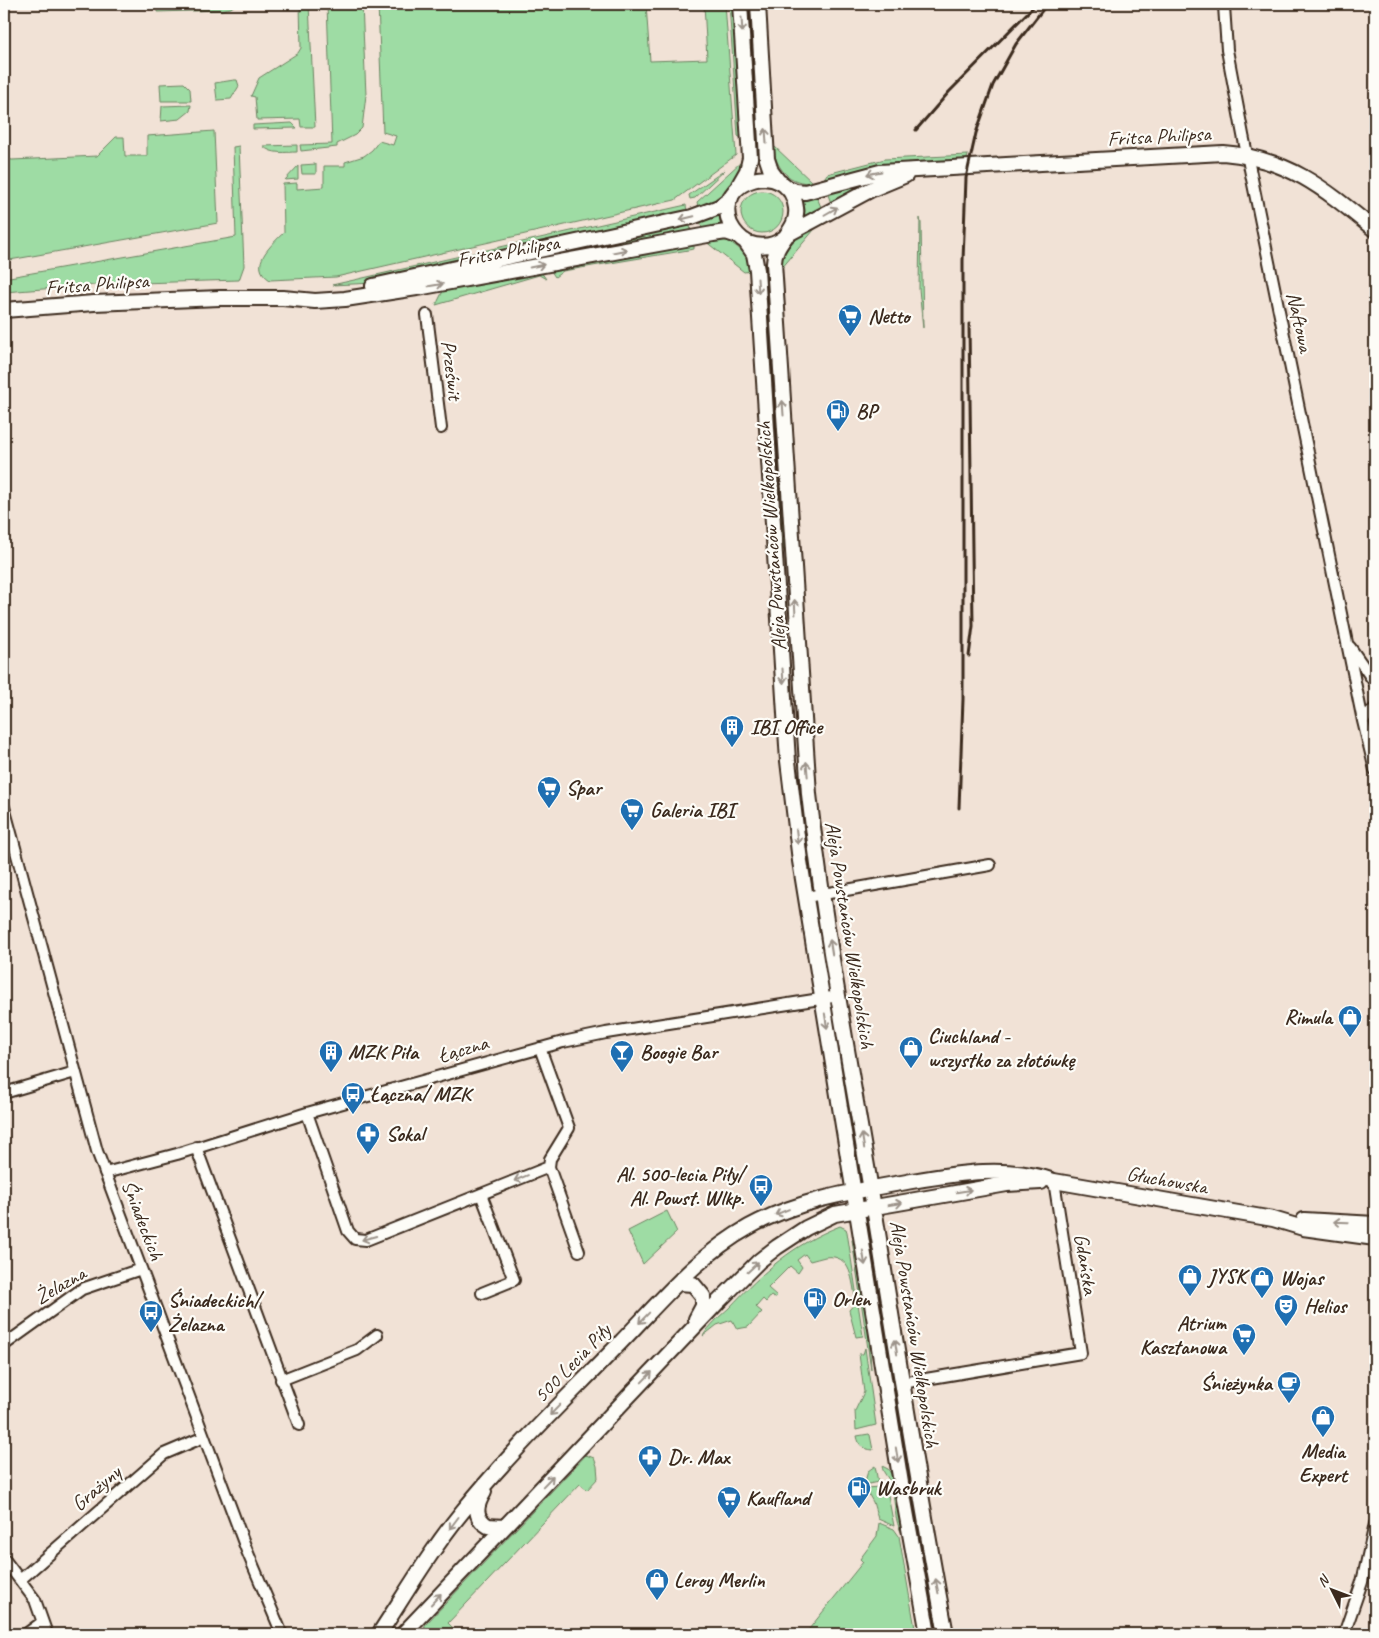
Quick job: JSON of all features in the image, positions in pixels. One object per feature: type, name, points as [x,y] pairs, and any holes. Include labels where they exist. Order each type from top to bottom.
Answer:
[{"type":"street","points":[[740,4],[750,158],[747,171],[733,194],[728,207],[729,220],[741,239],[765,246],[786,236],[795,220],[796,210],[792,195],[771,171],[767,159],[758,4]]},
{"type":"street","name":"Naftowa","points":[[1224,6],[1227,50],[1247,156],[1363,721],[1375,770]]},
{"type":"street","name":"Fritsa Philipsa","points":[[783,184],[796,191],[805,192],[880,172],[1206,154],[1247,156],[1280,165],[1307,178],[1375,230]]},
{"type":"street","name":"Fritsa Philipsa","points":[[786,236],[870,190],[922,169]]},
{"type":"street","points":[[733,194],[745,182],[756,178],[768,178],[783,184]]},
{"type":"street","name":"Fritsa Philipsa","points":[[284,298],[372,287],[682,219],[708,212],[733,194]]},
{"type":"street","name":"Fritsa Philipsa","points":[[4,310],[130,301],[284,298],[331,300],[376,295],[726,232],[741,239]]},
{"type":"street","name":"Aleja Powstańców Wielkopolskich","points":[[786,236],[775,251],[774,269],[802,718],[812,824],[902,1383],[946,1634]]},
{"type":"street","name":"Aleja Powstańców Wielkopolskich","points":[[741,239],[756,261],[788,761],[806,897],[928,1634]]},
{"type":"street","name":"Prześwit","points":[[427,315],[441,428]]},
{"type":"street","name":"Naftowa","points":[[1348,645],[1375,683]]},
{"type":"street","points":[[1363,721],[1375,708]]},
{"type":"street","name":"Śniadeckich","points":[[4,807],[75,1072],[105,1173],[247,1551],[282,1634]]},
{"type":"street","points":[[806,897],[990,865]]},
{"type":"street","name":"Łączna","points":[[105,1173],[306,1113],[540,1048],[606,1033],[839,996]]},
{"type":"street","points":[[540,1048],[570,1128],[550,1159],[549,1167],[579,1251]]},
{"type":"street","points":[[5,1090],[75,1072]]},
{"type":"street","points":[[306,1113],[348,1231],[356,1239],[366,1240],[549,1167]]},
{"type":"street","points":[[196,1147],[299,1426]]},
{"type":"street","name":"Głuchowska","points":[[854,1192],[978,1172],[1020,1173],[1054,1181],[1273,1219],[1303,1228],[1375,1238]]},
{"type":"street","name":"Głuchowska","points":[[857,1210],[1007,1184],[1054,1181]]},
{"type":"street","name":"Gdańska","points":[[902,1383],[1081,1353],[1054,1181]]},
{"type":"street","name":"500 Lecia Piły","points":[[379,1634],[439,1544],[496,1472],[678,1283],[719,1247],[751,1226],[805,1204],[854,1192]]},
{"type":"street","points":[[481,1194],[514,1280],[482,1293]]},
{"type":"street","points":[[403,1634],[740,1280],[777,1247],[820,1221],[835,1214],[857,1210]]},
{"type":"street","name":"Głuchowska","points":[[1273,1219],[1375,1224]]},
{"type":"street","name":"Żelazna","points":[[4,1345],[82,1288],[141,1269]]},
{"type":"street","points":[[678,1283],[687,1282],[696,1287],[703,1300],[699,1314],[683,1339]]},
{"type":"street","points":[[282,1380],[357,1350],[377,1335]]},
{"type":"street","name":"Grażyny","points":[[20,1580],[164,1454],[204,1437]]},
{"type":"street","name":"500 Lecia Piły","points":[[496,1472],[479,1501],[477,1514],[481,1521],[488,1526],[504,1527]]},
{"type":"street","points":[[1344,1634],[1362,1582],[1375,1524]]},
{"type":"street","points":[[4,1559],[39,1608],[41,1623],[47,1634]]},
{"type":"street","points":[[26,1634],[41,1623]]},
{"type":"green space","points":[[236,4],[231,8],[222,10],[157,12],[157,7]]},
{"type":"green space","points":[[300,4],[309,4],[315,127],[301,127],[300,119],[257,120],[255,97],[251,96],[259,78],[298,53],[301,48]]},
{"type":"green space","points":[[327,4],[362,4],[366,95],[362,128],[355,135],[337,144],[337,147],[301,151],[300,145],[332,144]]},
{"type":"green space","points":[[378,4],[646,4],[650,61],[707,59],[704,4],[725,4],[736,155],[675,200],[336,277],[270,280],[261,268],[261,262],[268,249],[284,232],[283,184],[297,183],[297,189],[324,187],[324,166],[345,166],[345,162],[364,156],[379,141],[393,145],[396,136],[383,132]]},
{"type":"green space","points":[[729,4],[734,4],[744,140],[738,136]]},
{"type":"green space","points":[[746,4],[751,4],[760,138],[755,139]]},
{"type":"green space","points":[[237,80],[239,86],[231,99],[217,100],[215,83]]},
{"type":"green space","points":[[184,83],[190,89],[191,101],[161,101],[160,84]]},
{"type":"green space","points":[[191,105],[190,111],[180,119],[161,121],[162,106]]},
{"type":"green space","points":[[292,123],[297,128],[253,129],[253,125]]},
{"type":"green space","points":[[214,131],[218,223],[4,261],[4,158],[12,160],[97,156],[116,137],[124,137],[125,156],[147,156],[147,136]]},
{"type":"green space","points":[[297,145],[297,152],[275,152],[263,146]]},
{"type":"green space","points":[[239,146],[244,266],[239,280],[108,284],[4,292],[4,278],[236,237],[233,147]]},
{"type":"green space","points":[[773,146],[813,183],[797,181],[785,173],[777,162]]},
{"type":"green space","points":[[968,155],[967,159],[962,160],[877,166],[823,180],[827,174],[885,159]]},
{"type":"green space","points":[[741,162],[736,176],[730,185],[716,199],[699,210],[697,202]]},
{"type":"green space","points":[[316,164],[316,174],[302,174],[301,165]]},
{"type":"green space","points":[[298,166],[298,179],[285,180]]},
{"type":"green space","points":[[725,170],[695,198],[690,199],[689,195]]},
{"type":"green space","points":[[869,183],[832,206],[827,192]]},
{"type":"green space","points":[[766,191],[774,194],[780,200],[783,212],[780,224],[774,230],[758,233],[750,230],[744,224],[741,208],[744,200],[750,194]]},
{"type":"green space","points":[[816,195],[823,212],[804,221],[803,198]]},
{"type":"green space","points":[[686,205],[687,213],[374,283],[332,285]]},
{"type":"green space","points":[[719,214],[721,226],[702,229],[700,219]]},
{"type":"green space","points":[[920,218],[921,223],[923,328],[919,289]]},
{"type":"green space","points":[[827,219],[814,230],[781,269],[782,260],[791,244],[804,233]]},
{"type":"green space","points":[[689,221],[691,231],[549,255]]},
{"type":"green space","points":[[718,239],[730,242],[740,249],[747,259],[751,271],[744,272],[705,241]]},
{"type":"green space","points":[[694,243],[694,249],[563,271],[555,277],[549,268]]},
{"type":"green space","points":[[541,272],[546,279],[539,275],[436,305],[443,291],[451,286]]},
{"type":"green space","points":[[764,277],[769,277],[786,548],[783,550],[781,549]]},
{"type":"green space","points":[[667,1211],[677,1232],[643,1264],[628,1231]]},
{"type":"green space","points":[[840,1226],[846,1229],[847,1232],[863,1336],[856,1337],[849,1310],[856,1302],[852,1278],[846,1264],[834,1257],[810,1261],[805,1254],[797,1260],[802,1267],[798,1273],[790,1266],[768,1288],[777,1296],[774,1298],[771,1296],[766,1302],[763,1299],[756,1307],[762,1312],[748,1327],[737,1329],[732,1320],[717,1325],[703,1336],[754,1282],[780,1260],[807,1242]]},
{"type":"green space","points":[[855,1239],[868,1321],[871,1369],[852,1240]]},
{"type":"green space","points":[[865,1348],[876,1425],[856,1430],[855,1411],[864,1392],[859,1354],[863,1354]]},
{"type":"green space","points":[[869,1434],[873,1450],[862,1446],[857,1436]]},
{"type":"green space","points":[[586,1455],[594,1458],[598,1478],[587,1490],[580,1484],[448,1623],[455,1630],[450,1634],[424,1634],[425,1625]]},
{"type":"green space","points":[[875,1466],[878,1482],[864,1485],[868,1471]]},
{"type":"green space","points":[[882,1466],[888,1469],[894,1479],[903,1535],[896,1517],[893,1490]]},
{"type":"green space","points":[[880,1487],[887,1490],[894,1526],[878,1519],[873,1502],[865,1488]]},
{"type":"green space","points":[[879,1523],[894,1529],[899,1536],[916,1634],[805,1634],[863,1562],[860,1559],[877,1536]]},
{"type":"railway","points":[[916,130],[949,92],[1036,4]]},
{"type":"railway","points":[[959,808],[963,699],[963,261],[966,178],[976,133],[993,85],[1016,44],[1047,4]]},
{"type":"railway","points":[[969,324],[973,626],[969,656]]},
{"type":"place","name":"Netto","points":[[850,337]]},
{"type":"place","name":"BP","points":[[838,432]]},
{"type":"place","name":"IBI Office","points":[[732,748]]},
{"type":"place","name":"Spar","points":[[549,809]]},
{"type":"place","name":"Galeria IBI","points":[[632,831]]},
{"type":"place","name":"Rimula","points":[[1350,1038]]},
{"type":"place","name":"Ciuchland - wszystko za złotówkę","points":[[911,1069]]},
{"type":"place","name":"MZK Piła","points":[[331,1073]]},
{"type":"place","name":"Boogie Bar","points":[[622,1073]]},
{"type":"place","name":"Łączna/ MZK","points":[[353,1115]]},
{"type":"place","name":"Sokal","points":[[368,1155]]},
{"type":"place","name":"Al. 500-lecia Piły/ Al. Powst. Wlkp.","points":[[761,1207]]},
{"type":"place","name":"JYSK","points":[[1190,1297]]},
{"type":"place","name":"Wojas","points":[[1262,1299]]},
{"type":"place","name":"Orlen","points":[[815,1320]]},
{"type":"place","name":"Helios","points":[[1286,1327]]},
{"type":"place","name":"Śniadeckich/ Żelazna","points":[[151,1333]]},
{"type":"place","name":"Atrium Kasztanowa","points":[[1244,1356]]},
{"type":"place","name":"Śnieżynka","points":[[1289,1404]]},
{"type":"place","name":"Media Expert","points":[[1323,1438]]},
{"type":"place","name":"Dr. Max","points":[[650,1478]]},
{"type":"place","name":"Wasbruk","points":[[859,1509]]},
{"type":"place","name":"Kaufland","points":[[729,1519]]},
{"type":"place","name":"Leroy Merlin","points":[[657,1601]]}]
